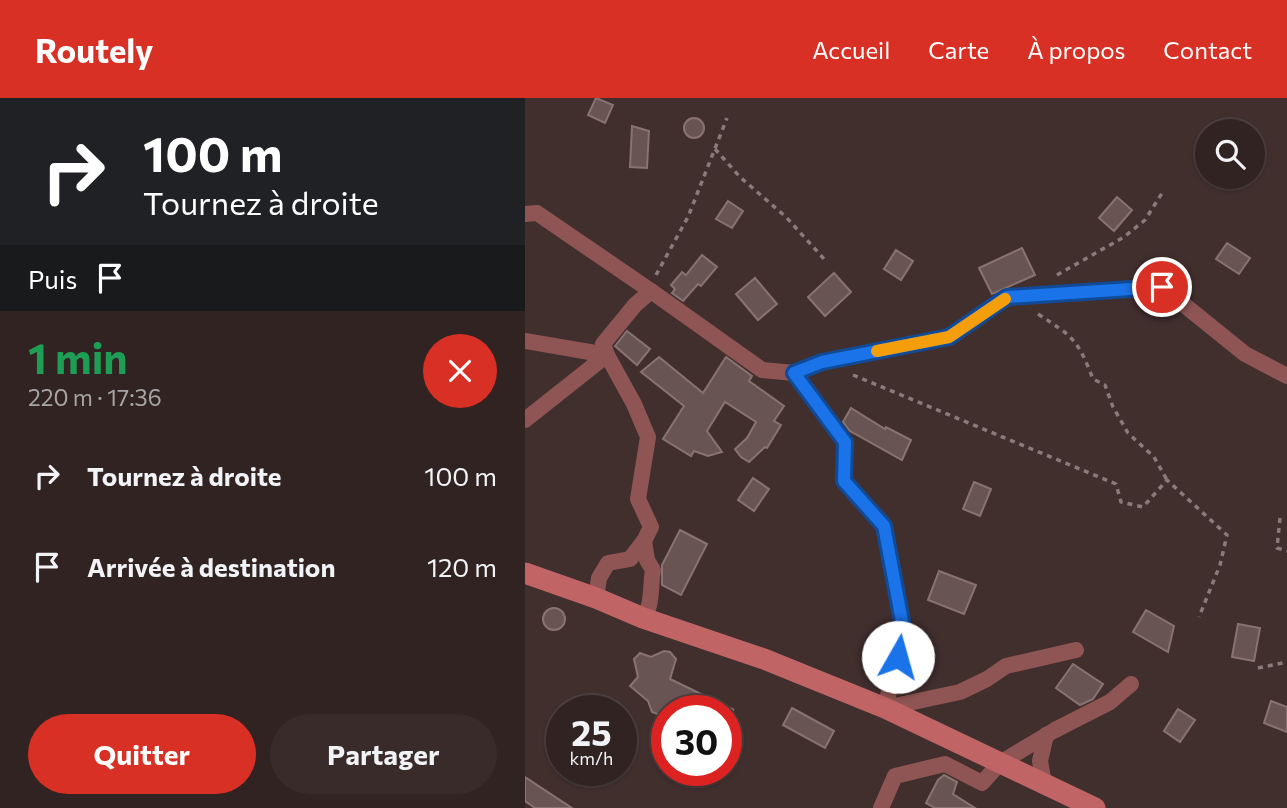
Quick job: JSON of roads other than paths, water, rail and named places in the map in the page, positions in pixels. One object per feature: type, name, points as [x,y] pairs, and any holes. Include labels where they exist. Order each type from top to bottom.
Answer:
[{"type":"main road","points":[[525,573],[643,618],[764,659],[885,708],[1094,808]]},
{"type":"street","points":[[525,214],[537,213],[762,370],[794,373],[822,362],[949,337],[1007,297],[1162,287],[1245,354],[1287,376]]},
{"type":"street","points":[[596,598],[599,578],[608,563],[630,559],[651,527],[638,499],[648,437],[603,344],[650,290]]},
{"type":"street","points":[[525,341],[607,355]]},
{"type":"street","points":[[525,420],[607,355]]},
{"type":"street","points":[[794,373],[845,442],[844,481],[884,526],[904,632],[885,708],[960,692],[1006,666],[1076,650]]},
{"type":"street","points":[[643,618],[650,610],[649,591],[653,570],[647,560],[644,541]]},
{"type":"street","points":[[881,808],[895,776],[945,764],[982,783],[1000,763],[1110,702],[1131,684]]},
{"type":"street","points":[[1044,784],[1040,761],[1047,735]]}]
